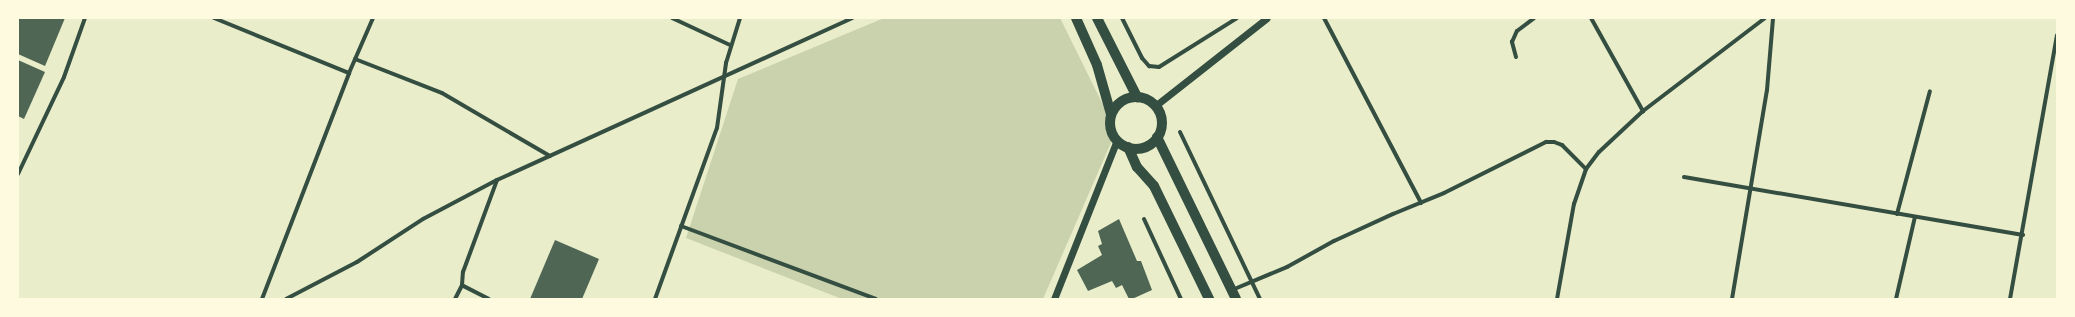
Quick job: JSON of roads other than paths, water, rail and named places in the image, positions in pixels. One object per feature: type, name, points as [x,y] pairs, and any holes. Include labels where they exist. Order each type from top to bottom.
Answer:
[{"type":"main road","points":[[1076,18],[1097,65],[1112,114],[1111,128],[1117,140],[1128,147],[1137,166],[1154,186],[1209,299]]},
{"type":"main road","points":[[1097,18],[1137,97],[1155,106],[1161,117],[1158,137],[1234,294]]},
{"type":"main road","points":[[1112,114],[1119,103],[1137,97]]},
{"type":"main road","points":[[1128,147],[1148,146],[1158,137]]},
{"type":"street","points":[[18,174],[64,77],[85,18]]},
{"type":"street","points":[[214,18],[348,73]]},
{"type":"street","points":[[262,299],[348,73],[373,18]]},
{"type":"street","points":[[672,18],[730,45]]},
{"type":"street","points":[[655,299],[717,128],[723,78],[730,45],[740,18]]},
{"type":"street","points":[[286,299],[356,262],[423,219],[496,180],[852,18]]},
{"type":"street","points":[[1122,18],[1142,58],[1149,66],[1159,67],[1237,18]]},
{"type":"street","points":[[1155,106],[1267,18]]},
{"type":"street","points":[[1324,18],[1421,202]]},
{"type":"street","points":[[1516,57],[1512,42],[1517,31],[1534,18]]},
{"type":"street","points":[[1591,18],[1643,111]]},
{"type":"street","points":[[1557,299],[1574,204],[1586,169],[1599,152],[1643,111],[1766,18]]},
{"type":"street","points":[[1732,299],[1768,90],[1773,18]]},
{"type":"street","points":[[2010,299],[2023,235],[2057,35]]},
{"type":"street","points":[[355,59],[442,93],[550,156]]},
{"type":"street","points":[[1897,214],[1930,91]]},
{"type":"street","points":[[1180,132],[1260,299]]},
{"type":"street","points":[[1054,299],[1117,140]]},
{"type":"street","points":[[1234,294],[1252,280],[1287,267],[1334,241],[1421,202],[1546,142],[1554,142],[1562,145],[1586,169]]},
{"type":"street","points":[[1684,177],[2023,235]]},
{"type":"street","points":[[455,299],[462,285],[463,272],[496,180]]},
{"type":"street","points":[[1896,299],[1915,217]]},
{"type":"street","points":[[1144,219],[1181,299]]},
{"type":"street","points":[[681,226],[876,299]]},
{"type":"street","points":[[462,285],[489,299]]}]
